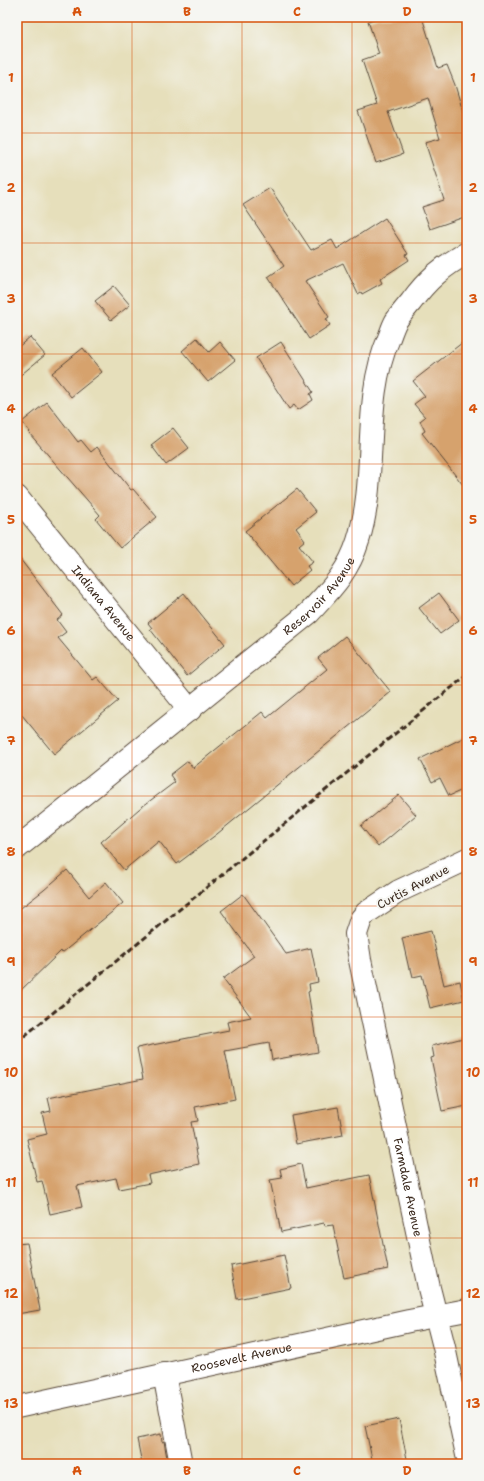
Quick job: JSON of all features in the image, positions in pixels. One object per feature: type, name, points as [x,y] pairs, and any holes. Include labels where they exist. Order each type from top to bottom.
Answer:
[{"type":"street","name":"Reservoir Avenue","points":[[17,848],[190,710],[308,613],[337,582],[348,564],[364,521],[368,495],[374,398],[379,369],[385,348],[396,322],[425,284],[453,260],[467,252]]},
{"type":"street","name":"Indiana Avenue","points":[[17,497],[190,710]]},
{"type":"street","name":"Curtis Avenue","points":[[361,919],[366,912],[399,891],[467,859]]},
{"type":"street","name":"Farmdale Avenue","points":[[361,919],[356,934],[360,960],[467,1455]]},
{"type":"street","name":"Roosevelt Avenue","points":[[17,1407],[164,1374],[467,1310]]},
{"type":"street","points":[[164,1374],[181,1464]]},
{"type":"building","points":[[380,17],[422,17],[438,68],[447,65],[455,85],[467,125],[467,216],[430,229],[422,207],[444,200],[425,142],[440,138],[428,98],[388,112],[403,154],[376,163],[358,111],[377,105],[362,60],[379,54],[368,21]]},
{"type":"building","points":[[270,188],[311,250],[332,240],[337,249],[385,218],[408,254],[406,255],[409,260],[380,279],[382,283],[362,294],[361,292],[358,294],[343,263],[305,281],[329,317],[326,319],[330,325],[309,339],[268,277],[284,266],[243,205]]},
{"type":"building","points":[[114,286],[130,305],[111,320],[95,301]]},
{"type":"building","points":[[30,337],[45,355],[17,378],[17,348]]},
{"type":"building","points":[[197,338],[209,352],[220,342],[235,360],[208,382],[182,351]]},
{"type":"building","points":[[467,339],[467,490],[422,433],[425,431],[420,421],[425,417],[414,404],[425,396],[413,381]]},
{"type":"building","points":[[281,342],[313,392],[310,394],[313,400],[298,410],[294,405],[289,409],[256,358]]},
{"type":"building","points":[[83,348],[102,372],[71,397],[52,373]]},
{"type":"building","points":[[47,402],[78,442],[81,440],[91,452],[97,447],[131,490],[133,489],[157,517],[120,548],[96,519],[100,515],[29,433],[30,432],[22,422]]},
{"type":"building","points":[[173,428],[189,448],[166,465],[151,445]]},
{"type":"building","points":[[297,489],[316,512],[296,528],[305,540],[299,545],[313,562],[307,566],[310,570],[291,586],[245,531]]},
{"type":"building","points":[[17,555],[63,615],[57,620],[66,632],[58,638],[93,680],[97,677],[118,701],[54,754],[17,709]]},
{"type":"building","points":[[184,593],[225,644],[187,676],[150,629],[152,628],[148,623]]},
{"type":"building","points":[[439,593],[459,620],[440,634],[419,608]]},
{"type":"building","points":[[345,636],[391,692],[217,834],[177,864],[159,841],[124,870],[101,842],[139,809],[175,782],[170,775],[188,761],[193,768],[262,712],[267,718],[327,669],[318,658]]},
{"type":"building","points":[[467,736],[467,788],[449,796],[440,778],[432,782],[420,759]]},
{"type":"building","points":[[399,795],[416,815],[378,847],[361,826]]},
{"type":"building","points":[[67,870],[89,897],[106,882],[123,903],[62,953],[61,951],[17,994],[17,911]]},
{"type":"building","points":[[243,894],[286,954],[311,948],[318,982],[309,984],[310,991],[308,992],[318,1052],[272,1060],[269,1043],[225,1051],[235,1099],[195,1107],[198,1121],[191,1122],[199,1164],[148,1175],[150,1183],[119,1189],[116,1178],[77,1186],[82,1207],[50,1214],[42,1181],[37,1182],[27,1139],[47,1134],[42,1113],[51,1111],[48,1098],[143,1079],[137,1048],[229,1030],[227,1022],[251,1017],[223,979],[254,956],[221,911]]},
{"type":"building","points":[[431,931],[444,985],[460,981],[464,1000],[430,1008],[422,975],[413,977],[411,969],[409,969],[402,938]]},
{"type":"building","points":[[467,1037],[467,1106],[442,1111],[431,1058],[434,1057],[432,1046]]},
{"type":"building","points":[[338,1107],[343,1135],[296,1144],[291,1115]]},
{"type":"building","points":[[301,1164],[306,1188],[369,1175],[388,1269],[344,1278],[333,1225],[325,1226],[324,1223],[281,1232],[270,1180],[282,1178],[280,1169]]},
{"type":"building","points":[[27,1243],[40,1310],[17,1314],[17,1244]]},
{"type":"building","points":[[284,1255],[291,1288],[237,1299],[231,1266]]},
{"type":"building","points":[[399,1419],[408,1464],[373,1464],[365,1426]]},
{"type":"building","points":[[161,1434],[162,1442],[164,1441],[168,1464],[142,1464],[137,1439]]},
{"type":"railway","points":[[17,1042],[467,675]]}]
